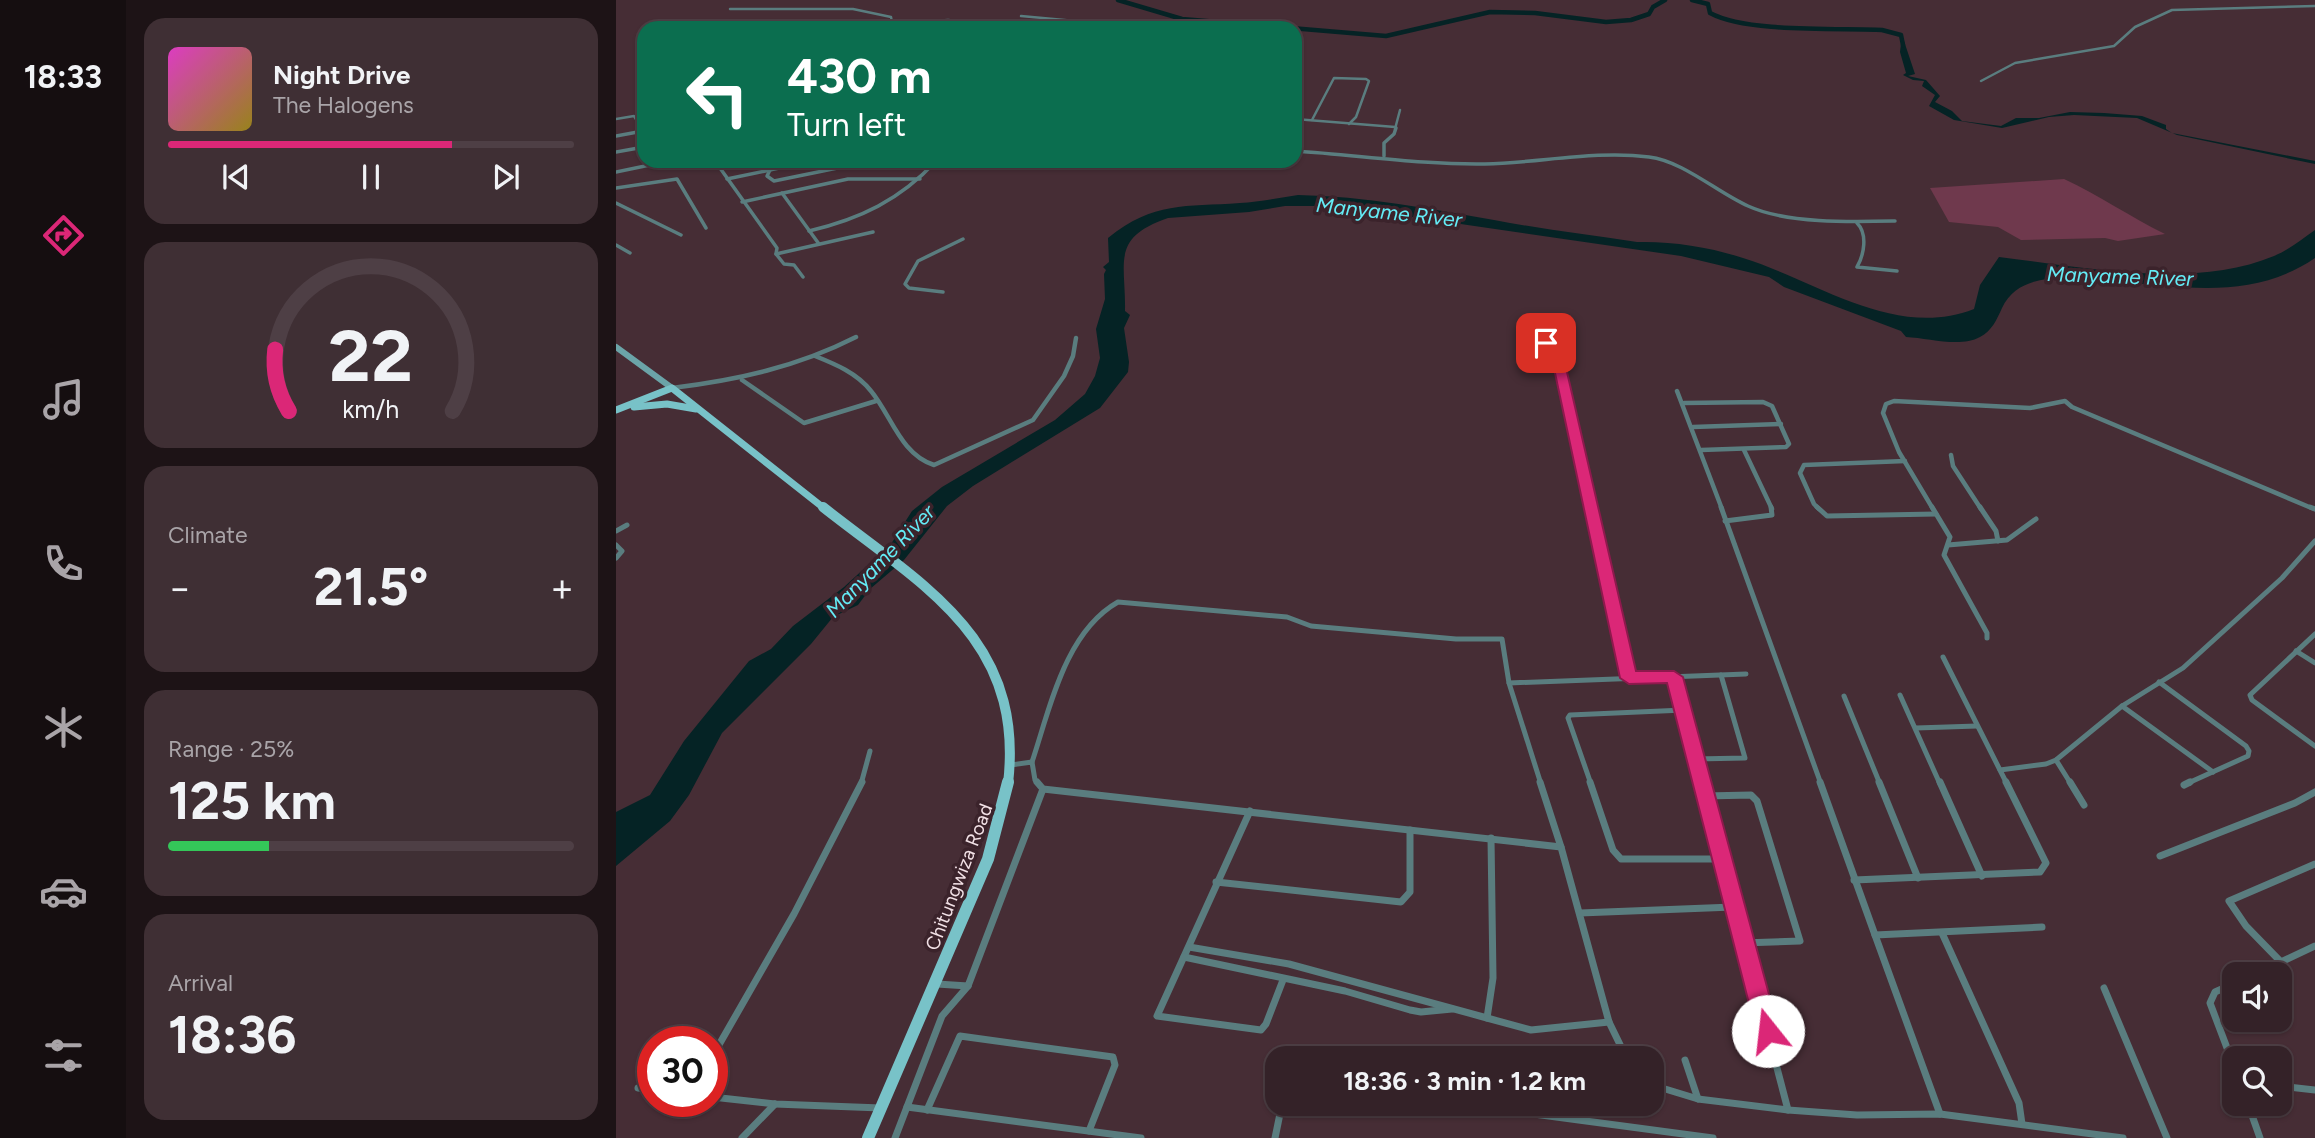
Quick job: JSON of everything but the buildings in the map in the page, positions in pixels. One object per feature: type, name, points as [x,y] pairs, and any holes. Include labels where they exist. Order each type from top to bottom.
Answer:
[{"type":"main road","points":[[618,350],[671,388]]},
{"type":"main road","points":[[616,411],[671,388]]},
{"type":"main road","name":"Chitungwiza Road","points":[[671,388],[950,607],[985,649],[1004,691],[1013,743],[1004,810],[988,859],[868,1138]]},
{"type":"main road","points":[[616,411],[656,404],[701,411]]},
{"type":"street","points":[[1981,81],[2017,62],[2047,60],[2111,47],[2135,27],[2172,10],[2315,6]]},
{"type":"street","points":[[730,9],[853,9],[891,18],[892,21]]},
{"type":"street","points":[[1021,16],[1079,21]]},
{"type":"street","points":[[939,21],[958,21]]},
{"type":"street","points":[[1312,120],[1334,78],[1369,80],[1356,117],[1349,124]]},
{"type":"street","points":[[1384,156],[1384,143],[1391,138],[1400,110]]},
{"type":"street","points":[[616,119],[634,116],[637,121]]},
{"type":"street","points":[[1302,120],[1395,127]]},
{"type":"street","points":[[616,136],[637,133]]},
{"type":"street","points":[[616,152],[637,148]]},
{"type":"street","points":[[1302,152],[1484,164],[1601,156],[1652,157],[1703,179],[1747,206],[1766,213],[1857,223],[1895,221]]},
{"type":"street","points":[[616,172],[637,168]]},
{"type":"street","points":[[719,168],[776,248],[776,254],[784,264],[794,265],[803,277]]},
{"type":"street","points":[[727,179],[779,168]]},
{"type":"street","points":[[769,170],[767,176],[775,181],[840,168]]},
{"type":"street","points":[[809,231],[849,223],[900,197],[930,168]]},
{"type":"street","points":[[616,188],[677,178],[706,228]]},
{"type":"street","points":[[742,202],[848,179],[919,180]]},
{"type":"street","points":[[782,194],[819,244]]},
{"type":"street","points":[[616,203],[681,235]]},
{"type":"street","points":[[1857,223],[1861,227],[1864,255],[1857,267],[1897,271]]},
{"type":"street","points":[[776,254],[873,232]]},
{"type":"street","points":[[943,292],[909,288],[905,284],[918,261],[963,239]]},
{"type":"street","points":[[617,247],[630,253]]},
{"type":"street","points":[[671,388],[742,380],[815,356],[856,337]]},
{"type":"street","points":[[815,356],[857,376],[871,390],[920,462],[929,465],[943,463],[1033,420],[1064,376],[1073,356],[1076,338]]},
{"type":"street","points":[[1546,343],[1558,359],[1629,678]]},
{"type":"street","points":[[742,380],[804,423],[876,401]]},
{"type":"street","points":[[1677,391],[1693,426],[1940,1114]]},
{"type":"street","points":[[1987,638],[1987,633],[1944,555],[1950,537],[1905,461],[1883,413],[1886,404],[1894,401],[2030,408],[2065,401],[2072,407],[2315,509]]},
{"type":"street","points":[[1684,403],[1763,402],[1772,406],[1789,444],[1786,447],[1744,450],[1701,450]]},
{"type":"street","points":[[1693,426],[1781,424]]},
{"type":"street","points":[[1726,521],[1772,515],[1773,511],[1744,450]]},
{"type":"street","points":[[1951,455],[1953,466],[1996,531],[1998,541]]},
{"type":"street","points":[[1905,461],[1804,465],[1800,473],[1814,504],[1827,516],[1936,514]]},
{"type":"street","points":[[1948,545],[2010,539],[2036,519]]},
{"type":"street","points":[[616,531],[627,525]]},
{"type":"street","points":[[2000,770],[2046,764],[2056,760],[2122,706],[2183,668],[2282,578],[2315,541]]},
{"type":"street","points":[[616,545],[622,551],[616,558]]},
{"type":"street","points":[[1561,847],[1043,789],[1035,780],[1032,762],[1075,648],[1102,610],[1118,601],[1287,617],[1311,626],[1456,639],[1502,639],[1509,682],[1561,847],[1609,1022],[1621,1046]]},
{"type":"street","points":[[2315,634],[2250,697],[2315,746]]},
{"type":"street","points":[[2296,651],[2315,663]]},
{"type":"street","points":[[1854,880],[2040,872],[2046,863],[1943,657]]},
{"type":"street","points":[[1509,682],[1746,674]]},
{"type":"street","points":[[1695,759],[1745,758],[1721,675]]},
{"type":"street","points":[[1674,677],[1788,1110]]},
{"type":"street","points":[[2160,682],[2249,751],[2248,756],[2184,785]]},
{"type":"street","points":[[1900,695],[1982,876]]},
{"type":"street","points":[[1844,696],[1918,878]]},
{"type":"street","points":[[2122,706],[2213,772]]},
{"type":"street","points":[[1684,710],[1570,715],[1568,718],[1613,850],[1621,859],[1723,859]]},
{"type":"street","points":[[1916,728],[1977,726]]},
{"type":"street","points":[[728,1029],[794,914],[860,788],[870,751]]},
{"type":"street","points":[[2056,760],[2084,806]]},
{"type":"street","points":[[1011,765],[1032,762]]},
{"type":"street","points":[[895,1138],[942,1016],[968,986],[990,935],[1016,856],[1043,789]]},
{"type":"street","points":[[2160,856],[2295,803],[2315,792]]},
{"type":"street","points":[[1705,796],[1751,794],[1757,801],[1800,941],[1742,943]]},
{"type":"street","points":[[1250,811],[1157,1016],[1261,1030],[1266,1024],[1283,980]]},
{"type":"street","points":[[1216,882],[1401,902],[1410,892],[1410,830]]},
{"type":"street","points":[[1487,1018],[1493,978],[1491,838]]},
{"type":"street","points":[[2315,864],[2229,901],[2246,926],[2281,962],[2315,946]]},
{"type":"street","points":[[1580,913],[1733,907]]},
{"type":"street","points":[[1875,935],[2042,927]]},
{"type":"street","points":[[1942,933],[2019,1103],[2022,1124]]},
{"type":"street","points":[[1189,947],[1289,964],[1531,1030],[1609,1022]]},
{"type":"street","points":[[1184,957],[1345,991],[1421,1012],[1456,1009]]},
{"type":"street","points":[[936,984],[968,986]]},
{"type":"street","points":[[2104,988],[2167,1138]]},
{"type":"street","points":[[2222,989],[2215,992],[2210,1003],[2226,1046]]},
{"type":"street","points":[[927,1110],[960,1035],[1112,1058],[1115,1065],[1089,1131]]},
{"type":"street","points":[[1685,1060],[1698,1099]]},
{"type":"street","points":[[2292,1087],[2315,1090]]},
{"type":"street","points":[[1664,1089],[1698,1099],[1788,1110],[1857,1115],[1940,1114],[2123,1138]]},
{"type":"street","points":[[728,1099],[775,1104],[881,1108]]},
{"type":"street","points":[[742,1138],[775,1104]]},
{"type":"street","points":[[907,1107],[1141,1138]]},
{"type":"street","points":[[1275,1138],[1280,1116]]},
{"type":"street","points":[[1548,1116],[1713,1138]]},
{"type":"street","points":[[2252,1116],[2260,1138]]},
{"type":"shaded area","points":[[2064,179],[2165,234],[2118,241],[2105,238],[2021,240],[1998,227],[1949,222],[1930,188]]},
{"type":"water","points":[[1902,35],[1915,74],[1908,76],[1926,80],[1940,96],[1935,102],[1952,111],[1962,121],[2001,126],[2016,118],[2039,118],[2070,112],[2104,113],[2142,116],[2166,125],[2166,129],[2171,133],[2137,118],[2074,115],[2049,117],[2002,128],[1954,120],[1929,106],[1935,95],[1922,86],[1924,81],[1903,75],[1906,73],[1900,52]]},
{"type":"water","points":[[2173,133],[2315,161],[2315,164],[2177,135]]},
{"type":"water","name":"Manyame River","points":[[1298,195],[1372,200],[1637,242],[1704,248],[1771,268],[1857,304],[1886,313],[1915,317],[1944,317],[1974,309],[1980,285],[1999,257],[2138,273],[2209,272],[2274,256],[2315,230],[2315,258],[2291,272],[2242,286],[2192,288],[2077,277],[2037,281],[2013,292],[1994,324],[1984,334],[1972,340],[1954,342],[1906,337],[1901,331],[1784,287],[1769,277],[1681,256],[1337,206],[1285,206],[1249,212],[1168,218],[1137,234],[1129,243],[1125,254],[1125,311],[1130,315],[1124,328],[1128,372],[1100,408],[973,486],[947,506],[904,560],[870,589],[858,605],[833,617],[811,644],[722,733],[689,795],[670,821],[616,866],[616,812],[650,795],[684,741],[749,661],[771,649],[793,626],[844,587],[891,544],[912,511],[942,487],[1055,420],[1085,394],[1095,376],[1100,358],[1096,329],[1105,299],[1106,270],[1103,267],[1109,262],[1108,238],[1140,217],[1171,208],[1254,202]]},
{"type":"waterway","points":[[1118,0],[1182,19],[1206,21]]},
{"type":"waterway","points":[[1302,29],[1386,36],[1490,12],[1535,13],[1606,22],[1631,20],[1649,14],[1653,7],[1665,0]]},
{"type":"waterway","points":[[1692,0],[1708,4],[1710,13],[1746,24],[1882,30],[1901,35],[1903,45]]},
{"type":"route","points":[[1546,343],[1558,359],[1629,678],[1674,677],[1723,859],[1742,943],[1768,1031]]}]
